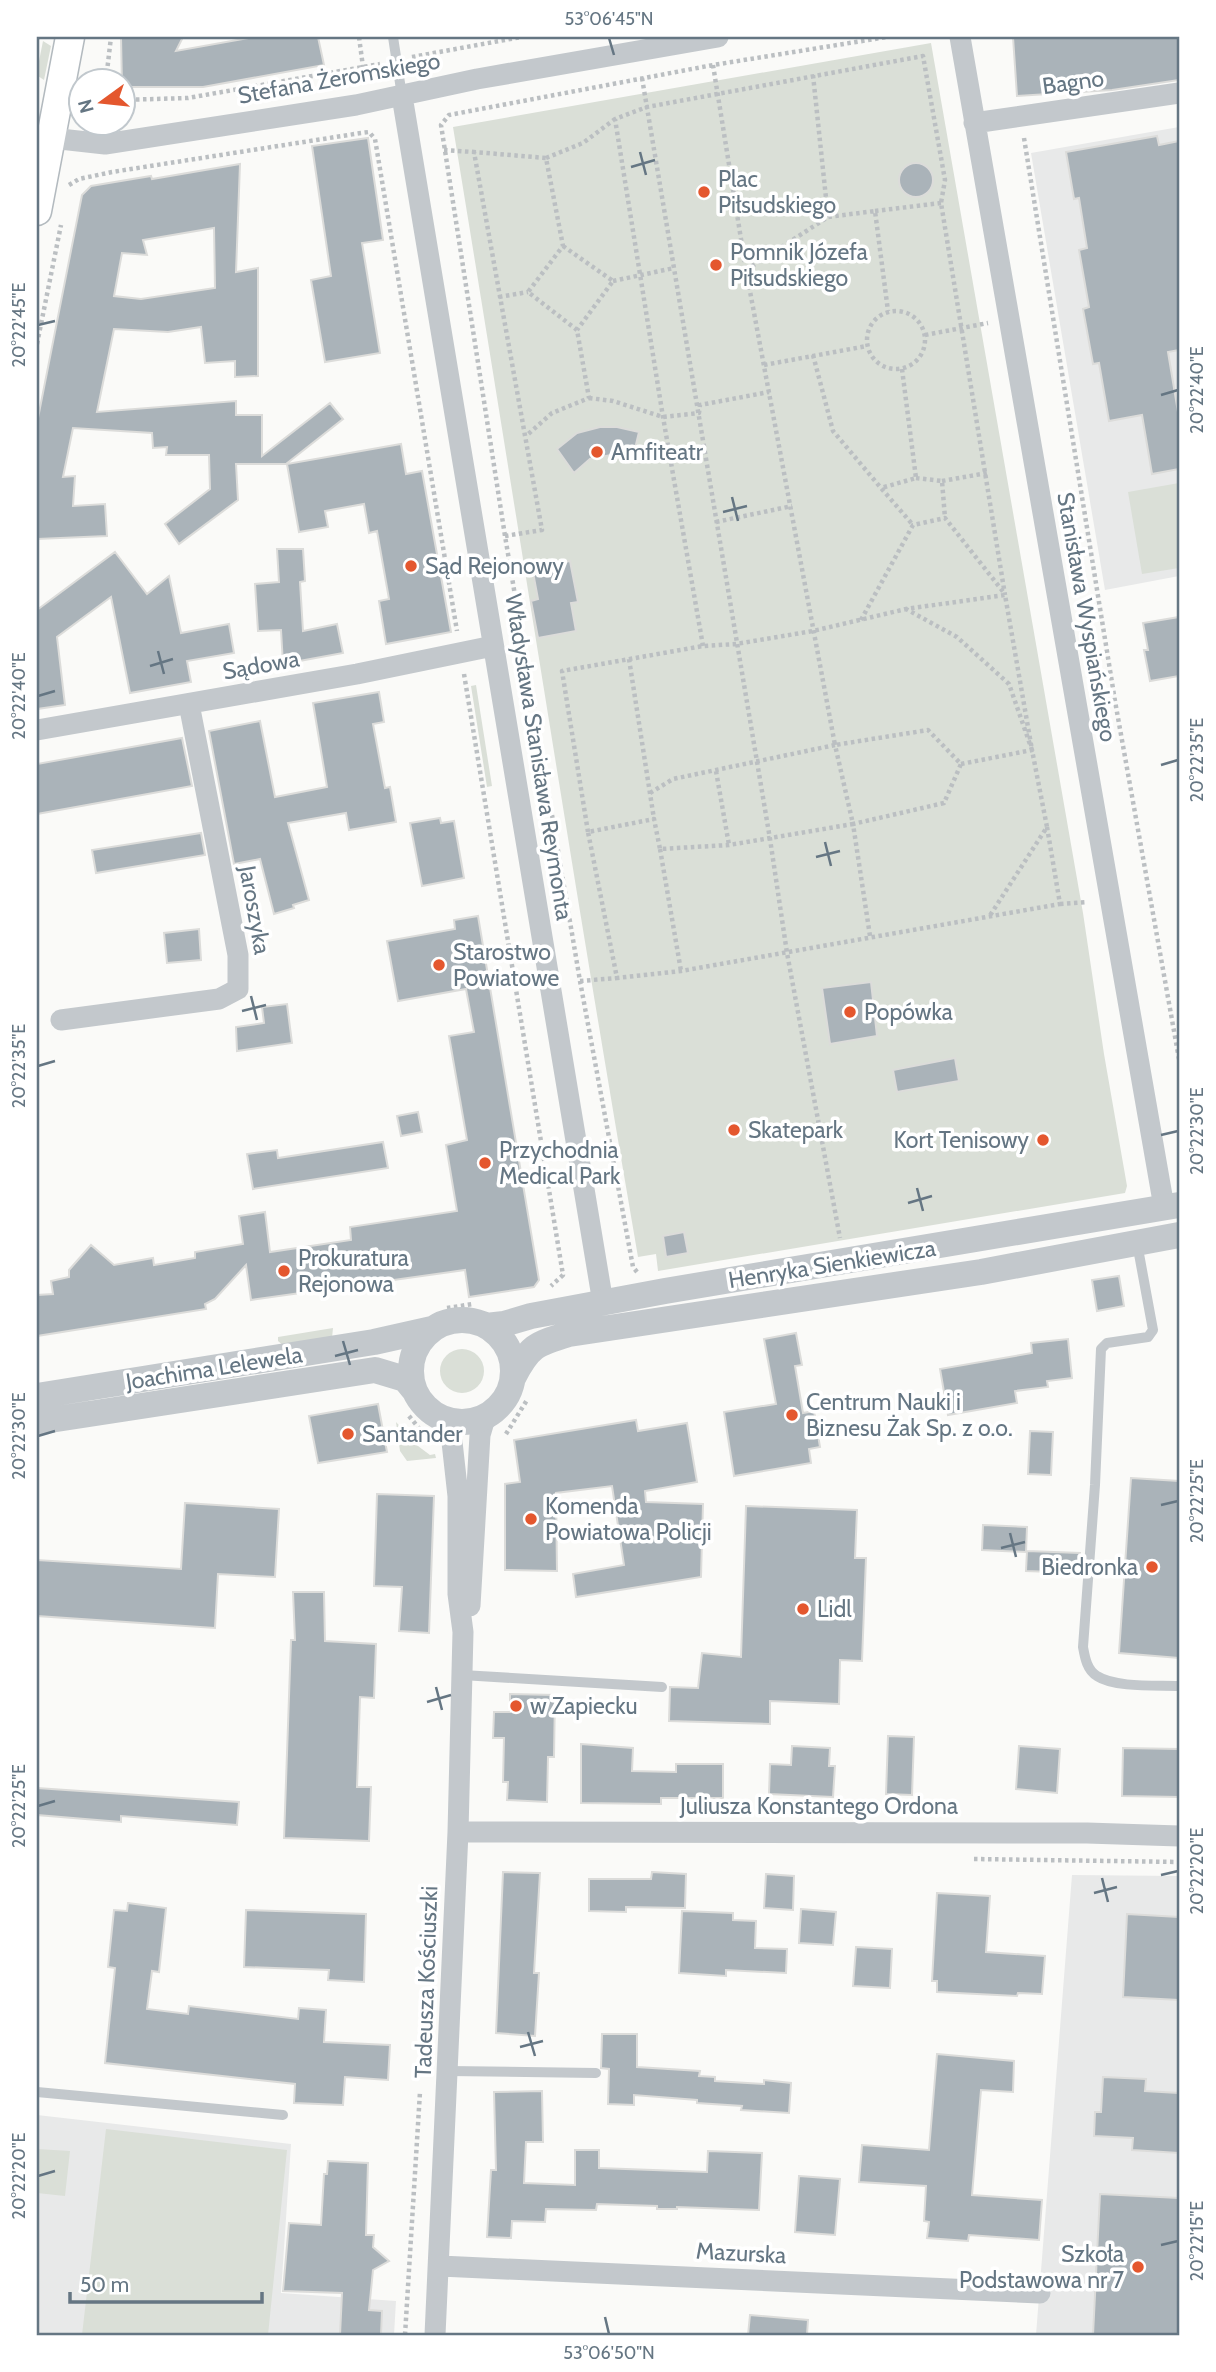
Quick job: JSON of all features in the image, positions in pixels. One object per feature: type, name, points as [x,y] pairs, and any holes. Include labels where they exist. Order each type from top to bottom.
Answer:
[{"type":"main road","points":[[46,208],[51,138],[70,37]]},
{"type":"street","name":"Stefana Żeromskiego","points":[[51,138],[106,144],[402,96],[677,40],[718,37]]},
{"type":"street","name":"Stanisława Wyspiańskiego","points":[[960,37],[1171,1206]]},
{"type":"street","name":"Bagno","points":[[974,123],[1179,93]]},
{"type":"street","name":"Władysława Stanisława Reymonta","points":[[402,96],[494,646],[596,1304]]},
{"type":"street","name":"Sądowa","points":[[37,730],[358,674],[494,646]]},
{"type":"street","name":"Jaroszyka","points":[[61,1020],[219,999],[238,989],[238,955],[189,704]]},
{"type":"street","name":"Henryka Sienkiewicza","points":[[484,1314],[504,1324],[596,1304],[1171,1206]]},
{"type":"street","name":"Henryka Sienkiewicza","points":[[513,1378],[525,1355],[542,1342],[569,1334],[928,1280],[1179,1235]]},
{"type":"street","points":[[484,1314],[504,1341],[512,1359],[513,1378],[503,1404],[485,1418],[464,1423],[444,1420],[409,1400],[412,1356],[437,1319],[446,1322],[484,1314]]},
{"type":"street","name":"Joachima Lelewela","points":[[37,1396],[374,1342],[437,1319]]},
{"type":"street","name":"Joachima Lelewela","points":[[37,1422],[375,1370],[405,1379],[409,1400]]},
{"type":"street","name":"Tadeusza Kościuszki","points":[[463,1632],[471,1600],[480,1435],[485,1418]]},
{"type":"street","name":"Tadeusza Kościuszki","points":[[435,2335],[458,1832],[463,1632],[458,1594],[458,1496],[452,1442],[444,1420]]},
{"type":"street","name":"Juliusza Konstantego Ordona","points":[[458,1832],[1179,1836]]},
{"type":"street","name":"Mazurska","points":[[440,2266],[1040,2293]]},
{"type":"lane","points":[[393,37],[402,96]]},
{"type":"lane","points":[[1137,1243],[1153,1330],[1148,1337],[1107,1343],[1101,1349],[1095,1485],[1083,1647],[1086,1664],[1096,1676],[1115,1682],[1179,1686]]},
{"type":"lane","points":[[462,1675],[662,1687]]},
{"type":"lane","points":[[448,2071],[596,2073]]},
{"type":"lane","points":[[37,2092],[284,2115]]},
{"type":"path","points":[[108,66],[111,37]]},
{"type":"path","points":[[359,37],[363,67]]},
{"type":"path","points":[[136,100],[188,98],[522,37]]},
{"type":"path","points":[[638,1273],[633,1267],[580,981],[505,536],[441,125],[449,115],[713,65],[887,37]]},
{"type":"path","points":[[444,150],[547,158],[583,143],[615,119],[647,107],[923,56],[946,180],[941,203],[1005,595],[1060,904]]},
{"type":"path","points":[[713,65],[746,270],[835,745],[853,824],[870,936]]},
{"type":"path","points":[[813,75],[828,217]]},
{"type":"path","points":[[642,79],[787,953],[842,1249]]},
{"type":"path","points":[[615,119],[703,646]]},
{"type":"path","points":[[37,344],[46,208],[67,196],[69,186],[79,179],[361,133],[369,132],[375,139],[563,1275],[544,1293]]},
{"type":"path","points":[[1037,136],[1024,138],[1111,675],[1179,1059]]},
{"type":"path","points":[[474,152],[542,530],[505,536]]},
{"type":"path","points":[[547,158],[563,246],[613,281]]},
{"type":"path","points":[[746,270],[828,217],[941,203]]},
{"type":"path","points":[[875,211],[888,311]]},
{"type":"path","points":[[499,297],[528,292],[563,246]]},
{"type":"path","points":[[577,330],[613,281],[674,268]]},
{"type":"path","points":[[528,292],[577,330],[589,398]]},
{"type":"path","points":[[986,310],[991,336]]},
{"type":"path","points":[[888,311],[908,312],[922,325],[925,335],[923,352],[918,360],[902,369],[884,367],[870,354],[866,337],[873,320],[888,311]]},
{"type":"path","points":[[925,335],[988,323]]},
{"type":"path","points":[[764,365],[867,346]]},
{"type":"path","points":[[813,355],[833,431],[913,525]]},
{"type":"path","points":[[902,369],[916,478]]},
{"type":"path","points":[[699,413],[700,405],[769,392]]},
{"type":"path","points":[[526,436],[552,413],[589,398],[613,401],[663,417],[699,413]]},
{"type":"path","points":[[881,488],[916,478],[942,481],[987,473]]},
{"type":"path","points":[[942,481],[945,518],[1005,595]]},
{"type":"path","points":[[716,522],[792,506]]},
{"type":"path","points":[[861,620],[913,525],[945,518]]},
{"type":"path","points":[[617,978],[588,832],[562,671],[703,646],[736,644],[813,631],[906,609],[1005,595]]},
{"type":"path","points":[[906,609],[957,637],[1009,684],[1032,750]]},
{"type":"path","points":[[629,659],[681,971]]},
{"type":"path","points":[[650,793],[673,779],[835,745],[928,730],[961,764]]},
{"type":"path","points":[[961,764],[1032,750]]},
{"type":"path","points":[[660,849],[729,845],[770,839],[853,824],[944,803],[961,764]]},
{"type":"path","points":[[716,771],[729,845]]},
{"type":"path","points":[[588,832],[654,819]]},
{"type":"path","points":[[989,917],[1047,827]]},
{"type":"path","points":[[580,981],[681,971],[870,936],[1060,904],[1087,902],[1085,889]]},
{"type":"path","points":[[437,1319],[484,1314]]},
{"type":"path","points":[[409,1400],[442,1461],[454,1459]]},
{"type":"path","points":[[405,2335],[421,2088]]},
{"type":"shaded area","points":[[43,41],[51,46],[44,80],[38,76],[37,71]]},
{"type":"shaded area","points":[[931,43],[1083,913],[1127,1186],[1125,1193],[658,1271],[656,1254],[638,1257],[453,127]]},
{"type":"shaded area","points":[[1179,127],[1179,576],[1105,590],[1031,153]]},
{"type":"shaded area","points":[[1179,483],[1179,568],[1142,574],[1128,492]]},
{"type":"shaded area","points":[[476,685],[492,786],[487,787],[471,686]]},
{"type":"shaded area","points":[[333,1328],[332,1338],[284,1346],[278,1341],[278,1337]]},
{"type":"shaded area","points":[[462,1349],[477,1356],[484,1371],[477,1386],[462,1393],[447,1386],[440,1371],[447,1356]]},
{"type":"shaded area","points":[[396,1422],[418,1446],[430,1455],[435,1454],[436,1458],[407,1461],[400,1451]]},
{"type":"shaded area","points":[[1072,1875],[1179,1876],[1179,2335],[1036,2335]]},
{"type":"shaded area","points":[[37,2115],[291,2144],[281,2293],[396,2301],[394,2335],[37,2335]]},
{"type":"shaded area","points":[[106,2129],[287,2150],[268,2335],[82,2335]]},
{"type":"shaded area","points":[[37,2149],[70,2151],[65,2196],[37,2193]]},
{"type":"building","points":[[121,37],[183,37],[176,51],[254,37],[318,37],[324,65],[203,87],[136,87],[136,66],[122,66]]},
{"type":"building","points":[[1013,37],[1179,37],[1179,80],[1112,90],[1017,96]]},
{"type":"building","points":[[1157,136],[1159,145],[1179,141],[1179,350],[1168,352],[1179,418],[1179,469],[1152,474],[1142,415],[1109,421],[1099,363],[1093,364],[1083,309],[1089,307],[1079,250],[1087,248],[1079,198],[1074,199],[1066,152]]},
{"type":"building","points":[[368,138],[383,240],[362,243],[380,353],[325,362],[311,280],[331,276],[312,146]]},
{"type":"building","points":[[916,163],[928,168],[933,180],[928,192],[916,197],[904,192],[899,180],[904,168]]},
{"type":"building","points":[[240,164],[236,272],[258,268],[258,376],[235,377],[235,361],[205,363],[201,327],[168,332],[114,329],[97,412],[236,401],[236,415],[262,415],[262,456],[330,403],[343,419],[286,464],[236,464],[238,500],[179,544],[165,524],[210,489],[209,455],[166,455],[167,447],[153,448],[152,433],[73,428],[63,477],[75,476],[73,506],[105,504],[107,536],[37,539],[37,423],[82,195],[91,186],[151,176],[152,179]],"holes":[[[214,228],[215,288],[141,299],[114,296],[122,253],[147,255],[143,240]]]},
{"type":"building","name":"Amfiteatr","points":[[600,427],[617,427],[639,432],[632,461],[611,455],[590,459],[574,473],[557,449],[577,433]]},
{"type":"building","name":"Sąd Rejonowy","points":[[401,444],[406,474],[422,471],[451,632],[386,644],[379,601],[389,599],[377,531],[369,533],[364,504],[325,511],[328,527],[299,532],[287,464]]},
{"type":"building","points":[[277,549],[303,549],[305,581],[300,582],[303,631],[337,624],[343,653],[283,664],[281,630],[258,631],[255,584],[279,582]]},
{"type":"building","points":[[115,552],[147,594],[169,576],[181,633],[229,624],[234,653],[187,661],[191,682],[130,693],[111,597],[57,637],[65,705],[37,709],[37,610]]},
{"type":"building","points":[[570,561],[578,602],[571,603],[576,631],[538,638],[531,601],[538,599],[532,567]]},
{"type":"building","points":[[1179,617],[1179,676],[1150,681],[1144,650],[1148,650],[1143,623]]},
{"type":"building","points":[[379,692],[384,722],[373,724],[385,788],[390,787],[396,822],[349,830],[346,813],[288,823],[309,900],[274,914],[260,859],[234,864],[209,731],[260,721],[275,797],[327,787],[313,703]]},
{"type":"building","points":[[182,738],[192,786],[37,814],[37,764]]},
{"type":"building","points":[[440,818],[441,823],[454,821],[464,878],[422,886],[410,823]]},
{"type":"building","points":[[201,833],[205,855],[96,873],[92,850]]},
{"type":"building","points":[[478,916],[539,1280],[534,1287],[469,1297],[465,1270],[251,1300],[246,1265],[215,1299],[205,1304],[206,1309],[37,1336],[37,1295],[53,1294],[51,1281],[69,1277],[69,1270],[91,1245],[114,1265],[153,1258],[154,1265],[195,1258],[195,1252],[243,1244],[239,1216],[265,1212],[270,1252],[351,1240],[350,1227],[457,1211],[446,1145],[467,1140],[449,1036],[474,1032],[466,989],[398,1001],[387,941],[455,929],[454,920]]},
{"type":"building","points":[[199,929],[201,960],[167,963],[164,933]]},
{"type":"building","name":"Popówka","points":[[871,982],[877,1036],[830,1044],[822,988]]},
{"type":"building","points":[[287,1004],[292,1043],[237,1051],[236,1027],[264,1023],[262,1007]]},
{"type":"building","points":[[955,1058],[959,1081],[897,1092],[893,1070]]},
{"type":"building","points":[[418,1112],[422,1132],[401,1136],[397,1116]]},
{"type":"building","points":[[383,1142],[388,1168],[253,1189],[247,1154],[277,1150],[278,1158]]},
{"type":"building","points":[[684,1232],[688,1253],[666,1257],[663,1236]]},
{"type":"building","points":[[1119,1276],[1124,1306],[1097,1311],[1092,1280]]},
{"type":"building","points":[[796,1333],[802,1365],[795,1366],[803,1413],[814,1411],[820,1447],[809,1449],[811,1463],[734,1476],[724,1412],[776,1404],[764,1339]]},
{"type":"building","points":[[1068,1339],[1072,1378],[1047,1381],[1048,1387],[1015,1391],[1017,1403],[948,1415],[940,1369],[1032,1353],[1031,1343]]},
{"type":"building","name":"Santander","points":[[378,1404],[387,1452],[318,1463],[309,1416]]},
{"type":"building","name":"Komenda Powiatowa Policji","points":[[636,1420],[638,1431],[687,1423],[697,1482],[645,1491],[646,1502],[703,1504],[701,1577],[576,1597],[573,1574],[624,1565],[612,1486],[556,1493],[557,1571],[505,1570],[505,1484],[520,1482],[514,1440]]},
{"type":"building","points":[[1030,1431],[1053,1432],[1051,1475],[1028,1474]]},
{"type":"building","name":"Biedronka","points":[[1131,1478],[1179,1481],[1179,1658],[1119,1653]]},
{"type":"building","points":[[377,1494],[434,1496],[429,1633],[399,1631],[402,1587],[374,1586]]},
{"type":"building","points":[[185,1503],[279,1509],[275,1577],[218,1574],[215,1628],[37,1616],[37,1560],[181,1569]]},
{"type":"building","name":"Lidl","points":[[746,1506],[857,1510],[855,1558],[866,1558],[862,1661],[840,1660],[839,1704],[770,1701],[770,1724],[669,1721],[670,1687],[698,1688],[702,1653],[741,1657]]},
{"type":"building","points":[[983,1525],[1027,1527],[1026,1552],[982,1550]]},
{"type":"building","points":[[1027,1551],[1080,1553],[1079,1573],[1026,1571]]},
{"type":"building","points":[[293,1592],[324,1592],[325,1641],[376,1644],[374,1698],[360,1697],[357,1787],[371,1787],[369,1841],[284,1838],[291,1640],[295,1640]]},
{"type":"building","points":[[510,1694],[555,1695],[554,1757],[548,1757],[547,1802],[507,1800],[508,1782],[503,1782],[504,1738],[493,1738],[494,1712],[510,1712]]},
{"type":"building","points":[[888,1736],[914,1737],[912,1795],[886,1794]]},
{"type":"building","points":[[581,1744],[633,1748],[632,1771],[676,1772],[676,1764],[723,1764],[723,1798],[661,1798],[661,1804],[581,1803]]},
{"type":"building","points":[[792,1746],[830,1748],[829,1766],[835,1766],[833,1797],[769,1794],[770,1764],[791,1765]]},
{"type":"building","points":[[1019,1746],[1060,1749],[1057,1793],[1016,1789]]},
{"type":"building","points":[[1123,1748],[1179,1749],[1179,1797],[1122,1796]]},
{"type":"building","points":[[37,1788],[239,1802],[237,1825],[121,1816],[121,1822],[37,1815]]},
{"type":"building","points":[[503,1872],[540,1873],[534,1973],[539,1973],[535,2036],[496,2033]]},
{"type":"building","points":[[652,1872],[686,1874],[685,1908],[626,1907],[626,1912],[589,1911],[589,1879],[651,1879]]},
{"type":"building","points":[[766,1874],[794,1876],[793,1910],[764,1908]]},
{"type":"building","points":[[937,1893],[990,1896],[986,1952],[1045,1956],[1042,1994],[1018,1993],[1017,1996],[937,1992],[937,1981],[932,1981]]},
{"type":"building","points":[[128,1903],[166,1908],[159,1972],[152,1971],[147,2009],[188,2014],[189,2006],[298,2019],[299,2008],[326,2010],[324,2042],[390,2045],[388,2080],[345,2077],[343,2105],[294,2103],[295,2084],[105,2063],[115,1968],[108,1967],[114,1910],[127,1911]]},
{"type":"building","points":[[801,1909],[836,1912],[833,1945],[799,1943]]},
{"type":"building","points":[[246,1910],[366,1914],[364,1982],[328,1980],[329,1970],[244,1967]]},
{"type":"building","points":[[682,1911],[733,1913],[733,1920],[756,1921],[755,1948],[787,1949],[786,1973],[726,1970],[726,1976],[679,1973]]},
{"type":"building","points":[[1127,1914],[1179,1917],[1179,2000],[1123,1997]]},
{"type":"building","points":[[856,1947],[892,1949],[890,1988],[853,1986]]},
{"type":"building","points":[[602,2034],[637,2034],[637,2067],[700,2071],[699,2076],[715,2077],[715,2081],[764,2084],[764,2080],[791,2083],[789,2113],[741,2110],[742,2106],[634,2095],[634,2105],[608,2104],[609,2069],[601,2068]]},
{"type":"building","points":[[937,2054],[1014,2061],[1013,2092],[981,2090],[972,2195],[1042,2200],[1039,2240],[969,2235],[968,2241],[927,2238],[929,2222],[924,2221],[926,2186],[859,2182],[862,2145],[929,2150]]},
{"type":"building","points":[[1103,2077],[1146,2079],[1145,2091],[1179,2093],[1179,2153],[1132,2150],[1133,2138],[1094,2136],[1095,2112],[1101,2112]]},
{"type":"building","points":[[542,2091],[543,2142],[526,2142],[524,2183],[575,2185],[575,2150],[599,2150],[599,2168],[707,2172],[708,2151],[762,2153],[759,2210],[677,2207],[657,2209],[657,2206],[597,2204],[596,2210],[546,2209],[545,2222],[512,2221],[511,2238],[487,2237],[491,2170],[496,2170],[494,2092]]},
{"type":"building","points":[[328,2161],[368,2163],[366,2235],[374,2235],[373,2247],[389,2261],[373,2270],[369,2310],[382,2311],[381,2335],[340,2335],[342,2293],[283,2291],[289,2223],[321,2225],[324,2174],[327,2174]]},
{"type":"building","points":[[799,2176],[840,2179],[835,2235],[795,2232]]},
{"type":"building","name":"Szkoła Podstawowa nr 7","points":[[1100,2194],[1179,2198],[1179,2335],[1093,2335]]},
{"type":"building","points":[[750,2315],[808,2320],[807,2335],[748,2335]]},
{"type":"place","name":"Plac Piłsudskiego","points":[[704,192]]},
{"type":"place","name":"Pomnik Józefa Piłsudskiego","points":[[716,265]]},
{"type":"place","name":"Amfiteatr","points":[[597,452]]},
{"type":"place","name":"Sąd Rejonowy","points":[[411,566]]},
{"type":"place","name":"Starostwo Powiatowe","points":[[439,965]]},
{"type":"place","name":"Popówka","points":[[850,1012]]},
{"type":"place","name":"Skatepark","points":[[734,1130]]},
{"type":"place","name":"Kort Tenisowy","points":[[1043,1140]]},
{"type":"place","name":"Przychodnia Medical Park","points":[[485,1163]]},
{"type":"place","name":"Prokuratura Rejonowa","points":[[284,1271]]},
{"type":"place","name":"Centrum Nauki i Biznesu Żak Sp. z o.o.","points":[[792,1415]]},
{"type":"place","name":"Santander","points":[[348,1434]]},
{"type":"place","name":"Komenda Powiatowa Policji","points":[[531,1519]]},
{"type":"place","name":"Biedronka","points":[[1152,1567]]},
{"type":"place","name":"Lidl","points":[[803,1609]]},
{"type":"place","name":"w Zapiecku","points":[[516,1706]]},
{"type":"place","name":"Szkoła Podstawowa nr 7","points":[[1138,2267]]}]
